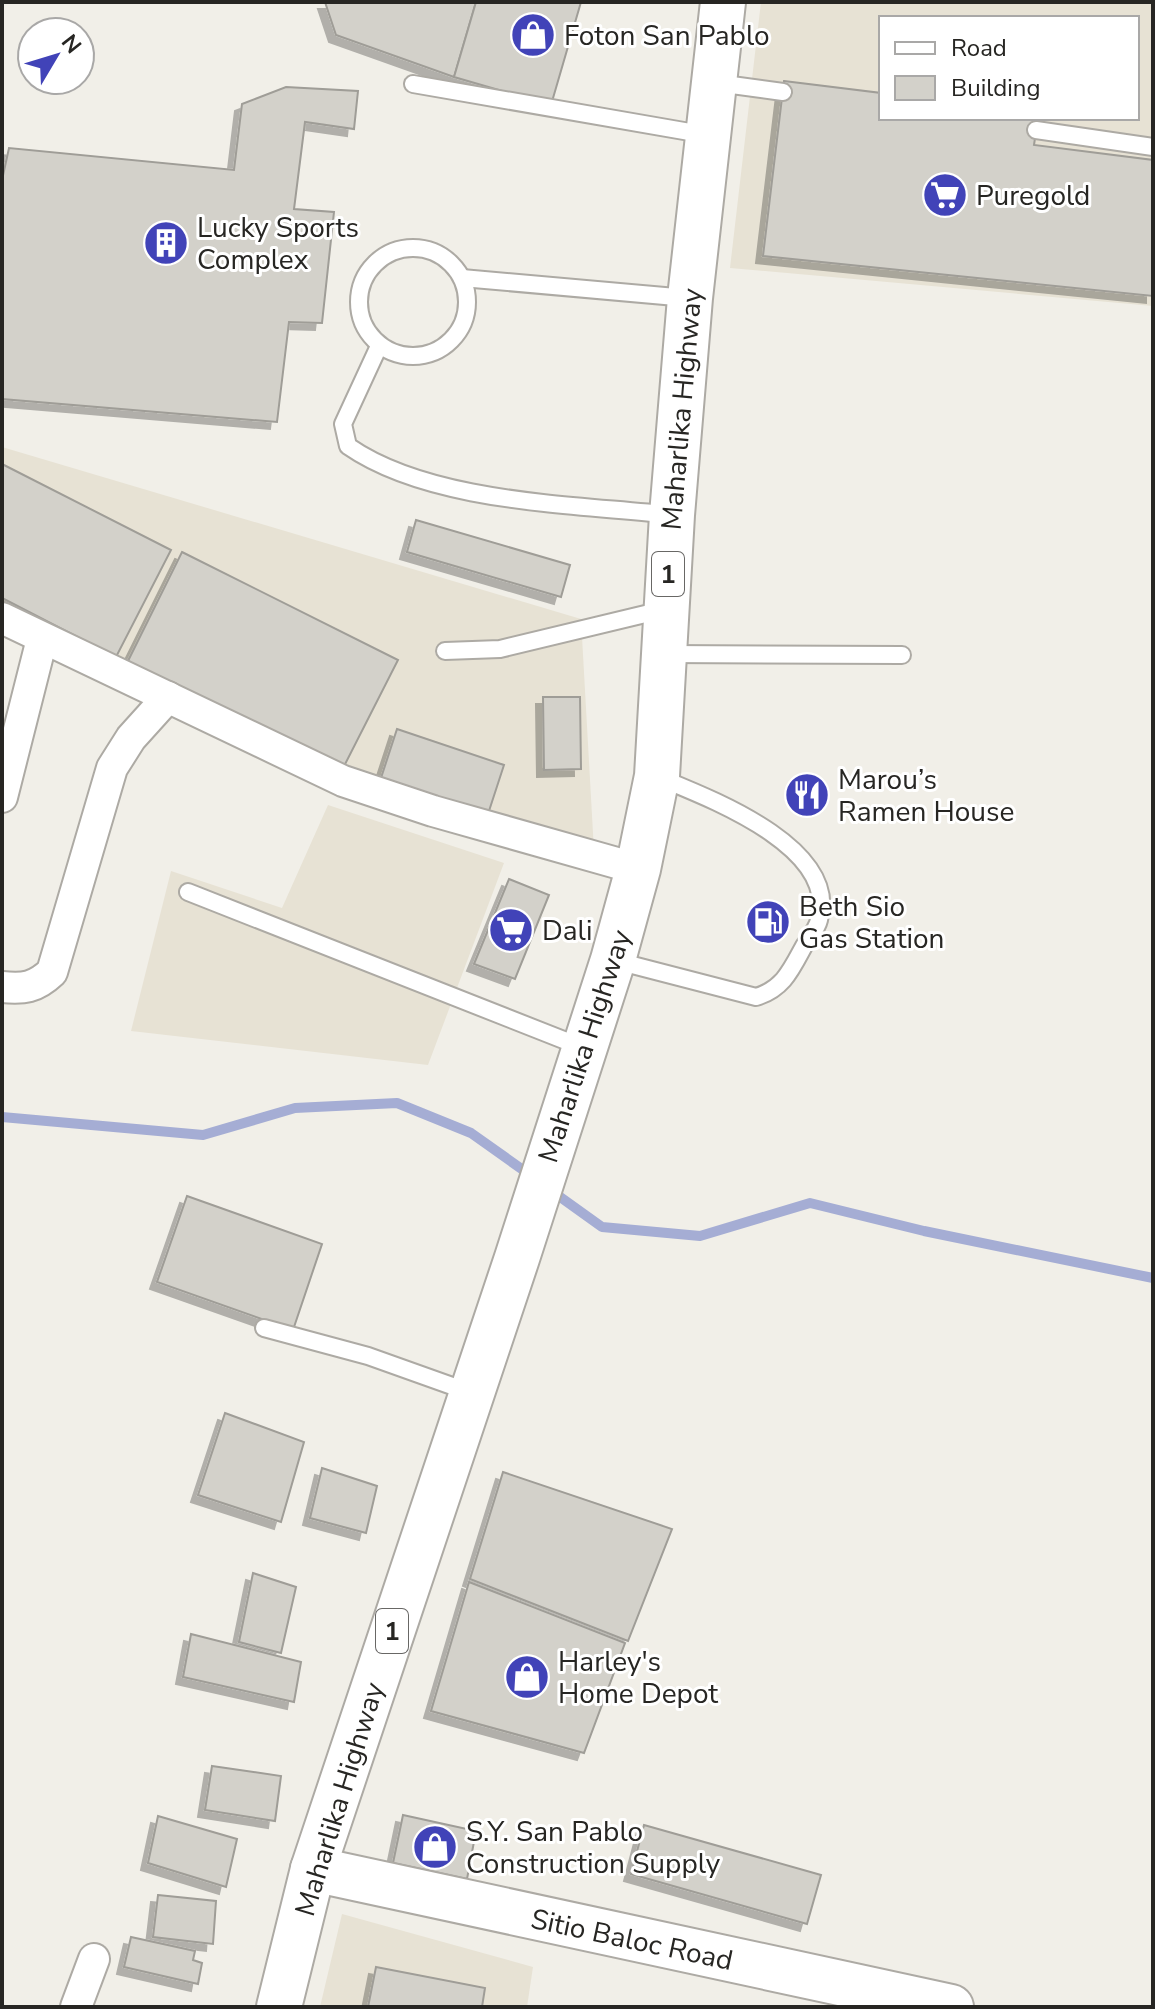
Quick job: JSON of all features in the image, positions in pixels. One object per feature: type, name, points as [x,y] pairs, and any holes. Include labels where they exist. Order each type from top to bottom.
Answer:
[{"type":"main road","name":"Maharlika Highway","points":[[279,2007],[313,1869],[469,1392],[517,1258],[613,960],[638,869],[657,776],[672,515],[690,298],[723,2]]},
{"type":"main road","name":"Sitio Baloc Road","points":[[313,1869],[951,2007]]},
{"type":"street","points":[[2,618],[343,781],[433,811],[638,869]]},
{"type":"street","points":[[2,797],[42,639]]},
{"type":"street","points":[[2,987],[22,989],[38,985],[52,972],[112,768],[131,738],[168,697]]},
{"type":"street","points":[[76,2007],[94,1959]]},
{"type":"lane","points":[[714,82],[783,92]]},
{"type":"lane","points":[[413,84],[708,136]]},
{"type":"lane","points":[[1036,130],[1153,147]]},
{"type":"lane","points":[[417,247],[443,257],[462,278],[467,307],[458,334],[435,352],[406,356],[379,346],[362,324],[358,296],[368,270],[389,252],[417,247]]},
{"type":"lane","points":[[462,278],[690,298]]},
{"type":"lane","points":[[379,346],[343,424],[348,446],[375,464],[485,496],[672,515]]},
{"type":"lane","points":[[445,651],[500,649],[666,609]]},
{"type":"lane","points":[[663,654],[902,655]]},
{"type":"lane","points":[[613,960],[756,997],[782,984],[819,920],[820,893],[811,868],[745,813],[657,776]]},
{"type":"lane","points":[[188,892],[584,1048]]},
{"type":"lane","points":[[264,1328],[368,1356],[469,1392]]},
{"type":"shaded area","name":"Puregold","points":[[761,2],[1153,2],[1153,306],[730,268]]},
{"type":"shaded area","points":[[2,447],[581,619],[594,851],[338,779],[2,611]]},
{"type":"shaded area","points":[[328,805],[504,863],[428,1065],[131,1031],[171,871],[282,908]]},
{"type":"shaded area","points":[[342,1914],[533,1967],[527,2007],[320,2007]]},
{"type":"building","points":[[325,2],[476,2],[454,77],[336,35]]},
{"type":"building","points":[[476,2],[581,2],[551,105],[454,77]]},
{"type":"building","name":"Puregold","points":[[784,81],[879,93],[879,120],[1038,120],[1034,145],[1153,160],[1153,296],[763,256]]},
{"type":"building","name":"Lucky Sports Complex","points":[[286,87],[358,91],[354,129],[305,122],[294,209],[334,212],[322,323],[289,322],[277,422],[2,399],[2,180],[9,148],[234,170],[242,104]]},
{"type":"building","points":[[2,464],[171,550],[116,657],[2,598]]},
{"type":"building","points":[[416,520],[570,565],[561,597],[407,552]]},
{"type":"building","points":[[182,552],[398,660],[338,778],[124,669]]},
{"type":"building","points":[[543,697],[580,697],[581,769],[544,770]]},
{"type":"building","points":[[397,729],[504,765],[488,814],[381,778]]},
{"type":"building","name":"Dali","points":[[509,879],[549,895],[515,979],[474,964]]},
{"type":"building","points":[[187,1196],[322,1244],[293,1330],[157,1282]]},
{"type":"building","points":[[225,1413],[304,1442],[281,1522],[198,1495]]},
{"type":"building","points":[[322,1468],[377,1486],[366,1533],[310,1518]]},
{"type":"building","points":[[503,1472],[672,1529],[628,1641],[470,1579]]},
{"type":"building","points":[[253,1573],[296,1587],[281,1653],[239,1642]]},
{"type":"building","name":"Harley's Home Depot","points":[[469,1582],[625,1643],[584,1753],[431,1711]]},
{"type":"building","points":[[191,1634],[301,1662],[294,1702],[183,1677]]},
{"type":"building","points":[[212,1766],[281,1776],[275,1821],[205,1810]]},
{"type":"building","name":"S.Y. San Pablo Construction Supply","points":[[403,1815],[476,1831],[467,1879],[393,1863]]},
{"type":"building","points":[[158,1816],[237,1839],[226,1887],[148,1863]]},
{"type":"building","points":[[644,1825],[821,1875],[807,1924],[631,1874]]},
{"type":"building","points":[[158,1895],[216,1901],[213,1944],[153,1937]]},
{"type":"building","points":[[131,1937],[195,1951],[193,1960],[202,1963],[198,1984],[124,1967]]},
{"type":"building","points":[[376,1967],[485,1988],[482,2007],[368,2007]]},
{"type":"waterway","points":[[2,1117],[203,1135],[295,1108],[397,1103],[471,1133],[533,1177]]},
{"type":"waterway","points":[[549,1189],[602,1227],[700,1236],[810,1203],[924,1231],[1153,1278]]},
{"type":"place","name":"Foton San Pablo","points":[[533,35]]},
{"type":"place","name":"Puregold","points":[[945,195]]},
{"type":"place","name":"Lucky Sports Complex","points":[[166,243]]},
{"type":"place","name":"Marou’s Ramen House","points":[[807,795]]},
{"type":"place","name":"Beth Sio Gas Station","points":[[768,922]]},
{"type":"place","name":"Dali","points":[[511,930]]},
{"type":"place","name":"Harley's Home Depot","points":[[527,1677]]},
{"type":"place","name":"S.Y. San Pablo Construction Supply","points":[[435,1847]]}]
